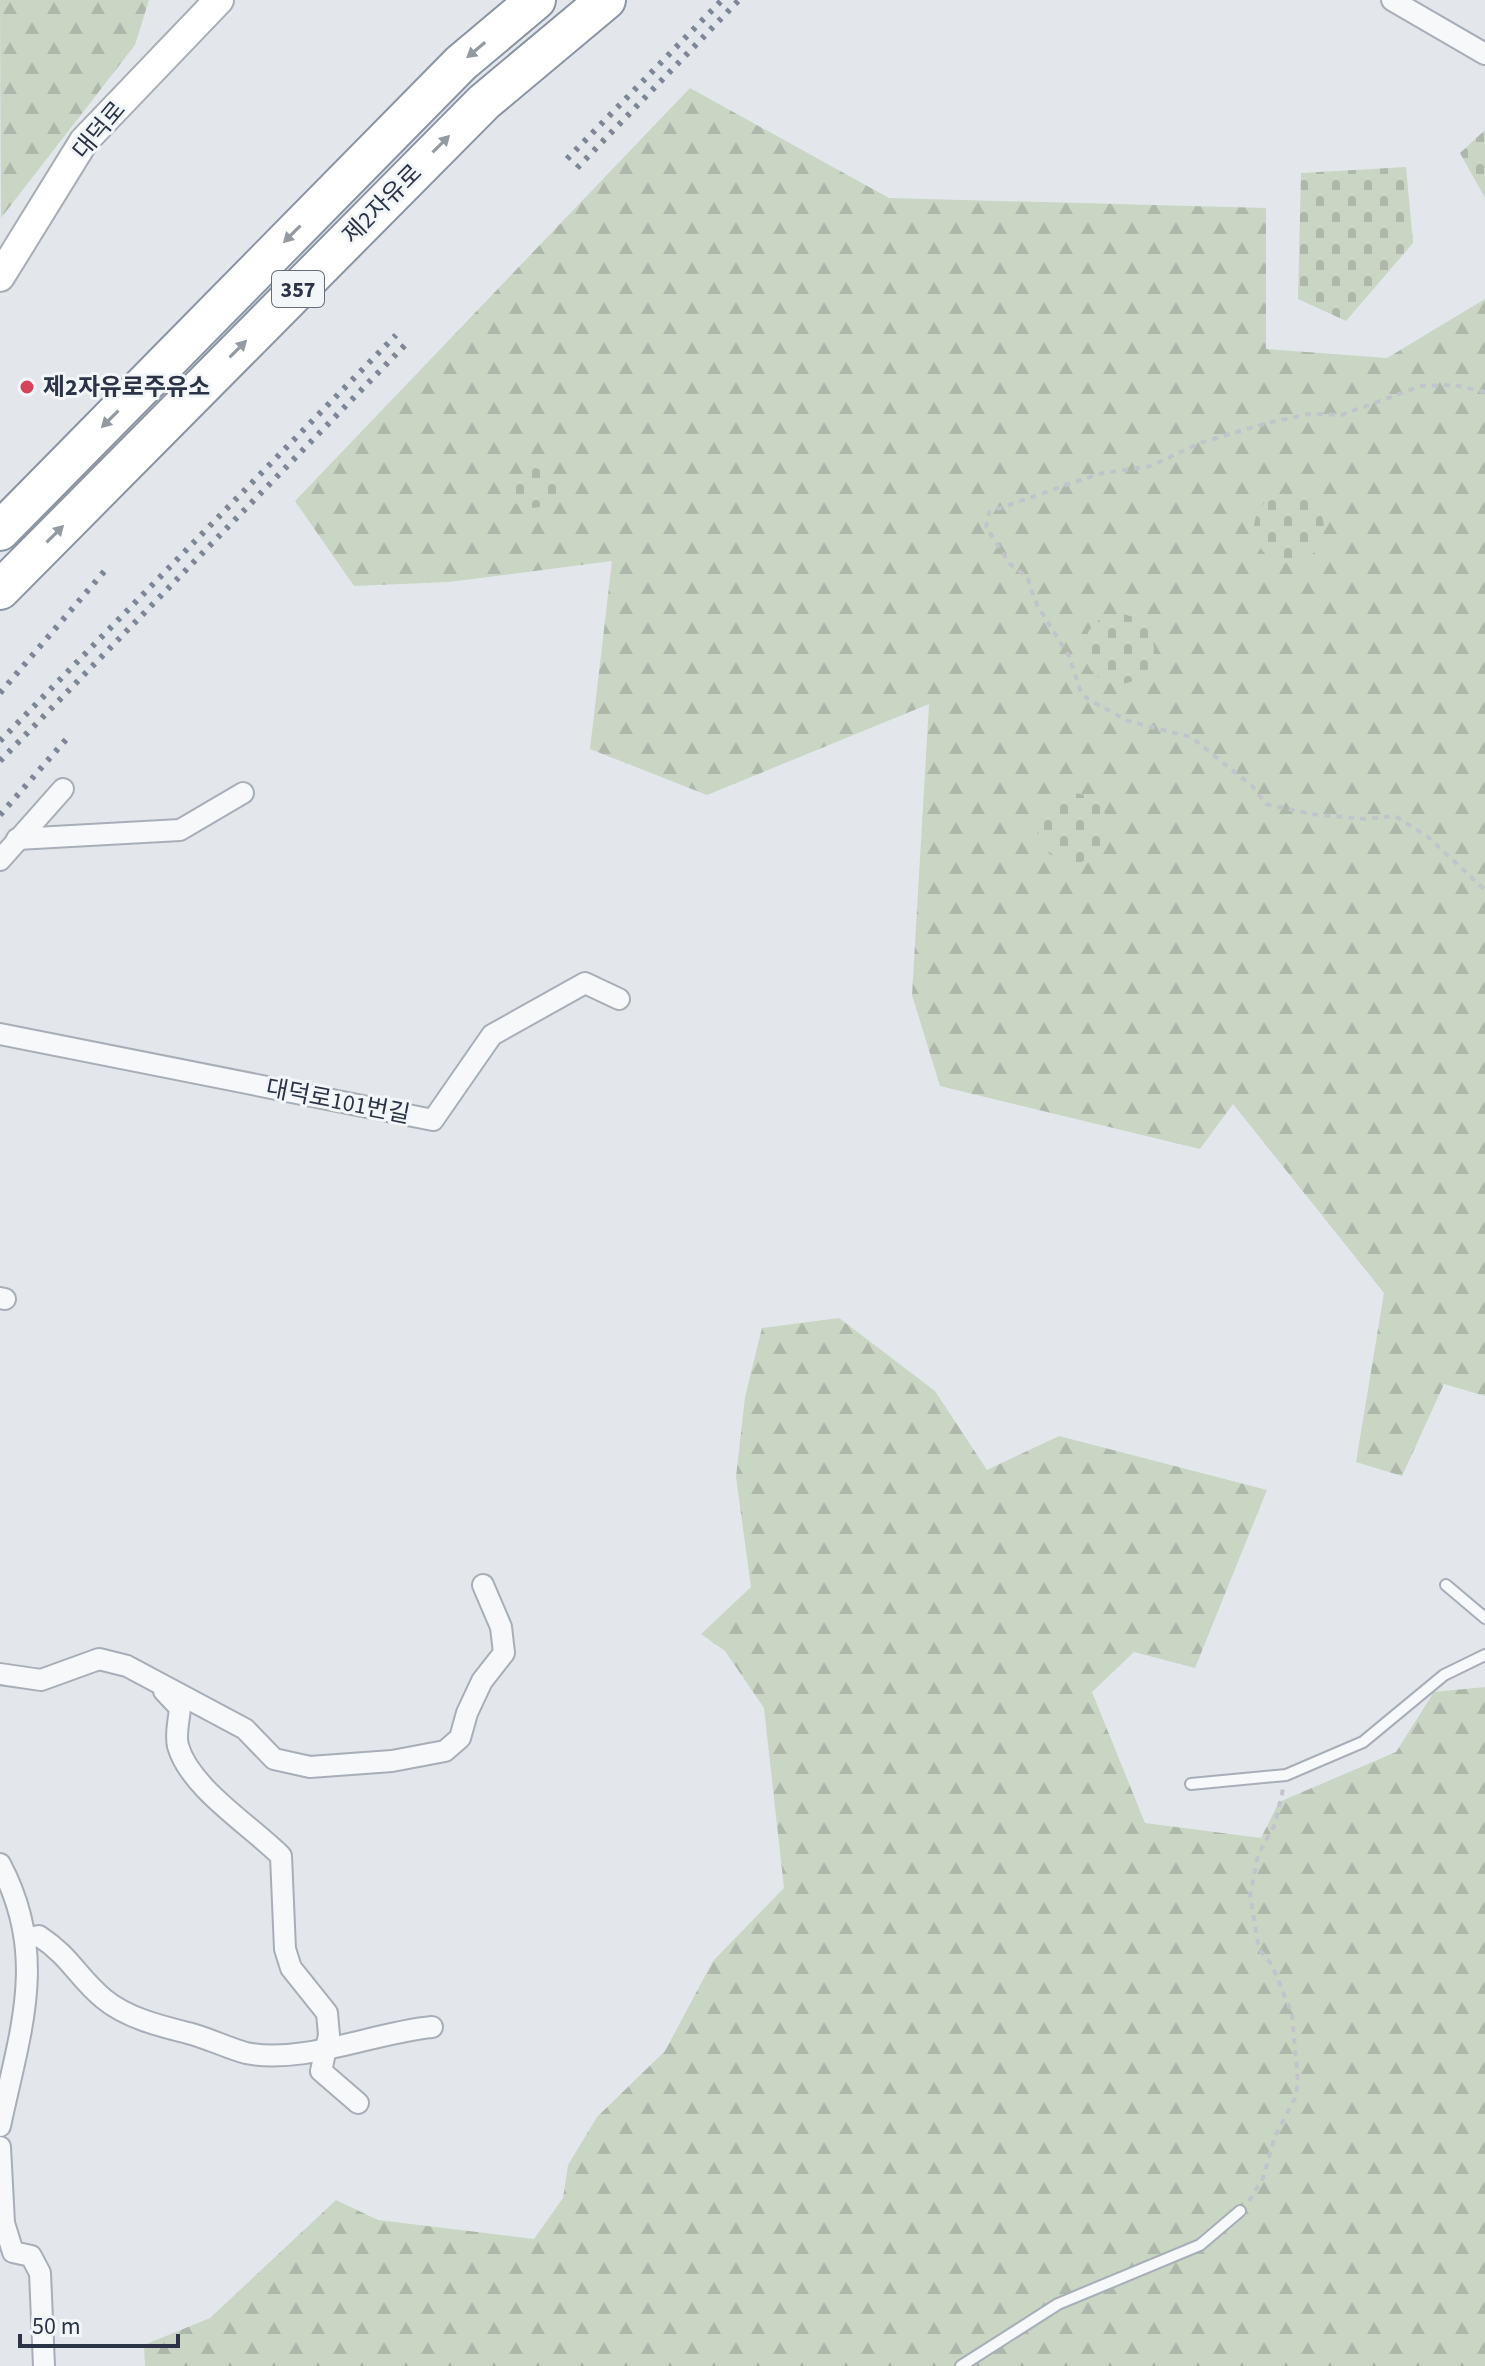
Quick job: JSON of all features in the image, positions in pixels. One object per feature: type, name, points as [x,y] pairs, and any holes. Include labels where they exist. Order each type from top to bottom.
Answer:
[{"type":"highway","name":"제2자유로","points":[[9,521],[461,63],[536,0]]},
{"type":"highway","name":"제2자유로","points":[[0,590],[484,102],[606,0]]},
{"type":"street","name":"대덕로","points":[[0,277],[84,141],[219,0]]},
{"type":"street","points":[[1392,0],[1485,54]]},
{"type":"street","points":[[0,860],[63,789]]},
{"type":"street","points":[[17,839],[180,830],[243,793]]},
{"type":"street","name":"대덕로101번길","points":[[0,1034],[433,1120],[492,1035],[585,983],[619,999]]},
{"type":"street","points":[[0,1674],[41,1680],[99,1659],[127,1666],[245,1729],[274,1759],[310,1767],[392,1761],[445,1751],[460,1738],[467,1713],[482,1681],[504,1653],[501,1627],[483,1585]]},
{"type":"street","points":[[159,1685],[180,1708],[177,1744],[188,1768],[216,1801],[249,1824],[281,1856],[285,1949],[291,1968],[327,2013],[327,2049],[321,2071],[358,2103]]},
{"type":"street","points":[[0,1864],[16,1895],[27,1938],[23,2021],[0,2126]]},
{"type":"street","points":[[27,1938],[39,1936],[63,1951],[103,1998],[127,2014],[217,2040],[246,2053],[327,2049],[400,2029],[432,2027]]},
{"type":"street","points":[[0,2147],[4,2223],[13,2252],[31,2256],[40,2273],[44,2366]]},
{"type":"lane","points":[[1446,1585],[1485,1618]]},
{"type":"lane","points":[[1191,1784],[1286,1775],[1363,1742],[1444,1675],[1485,1655]]},
{"type":"lane","points":[[961,2366],[1058,2304],[1200,2245],[1240,2211]]},
{"type":"path","points":[[1485,392],[1454,385],[1421,386],[1341,415],[1309,414],[1267,423],[1200,443],[1151,466],[1098,474],[1062,484],[1033,499],[989,512],[986,527],[1010,564],[1027,577],[1037,605],[1069,656],[1081,693],[1088,699],[1128,721],[1191,737],[1252,786],[1266,804],[1311,814],[1366,819],[1395,816],[1428,837],[1485,890]]},
{"type":"path","points":[[1240,2211],[1259,2187],[1275,2136],[1295,2098],[1298,2083],[1292,2014],[1272,1965],[1259,1949],[1250,1895],[1258,1855],[1275,1824],[1286,1775]]},
{"type":"green space","points":[[0,0],[149,0],[135,45],[1,218]]},
{"type":"green space","points":[[690,88],[889,198],[1266,208],[1266,349],[1387,358],[1485,299],[1485,1396],[1444,1384],[1402,1476],[1356,1462],[1384,1293],[1233,1104],[1200,1149],[940,1086],[912,995],[929,704],[707,795],[590,749],[612,561],[449,582],[354,586],[295,501]]},
{"type":"green space","points":[[1485,130],[1485,198],[1460,153]]},
{"type":"green space","points":[[1406,167],[1413,243],[1346,321],[1298,299],[1301,173]]},
{"type":"green space","points":[[533,466],[572,488],[546,505],[529,508],[502,493]]},
{"type":"green space","points":[[1289,493],[1314,503],[1324,528],[1314,553],[1289,563],[1264,553],[1254,528],[1264,503]]},
{"type":"green space","points":[[1119,614],[1144,624],[1154,649],[1144,674],[1119,684],[1094,674],[1084,649],[1094,624]]},
{"type":"green space","points":[[1073,793],[1098,803],[1108,828],[1098,853],[1073,863],[1048,853],[1038,828],[1048,803]]},
{"type":"green space","points":[[839,1318],[935,1391],[987,1470],[1059,1436],[1267,1490],[1195,1668],[1134,1652],[1092,1692],[1145,1823],[1261,1838],[1279,1802],[1396,1752],[1434,1692],[1485,1687],[1485,2366],[145,2366],[144,2345],[210,2318],[336,2200],[378,2220],[534,2239],[563,2198],[568,2165],[597,2117],[665,2051],[713,1961],[784,1888],[764,1708],[725,1651],[701,1634],[751,1587],[736,1477],[745,1397],[762,1328]]},
{"type":"railway","points":[[567,159],[722,0]]},
{"type":"railway","points":[[577,168],[739,0]]},
{"type":"railway","points":[[0,741],[396,335]]},
{"type":"railway","points":[[0,761],[406,344]]},
{"type":"railway","points":[[0,693],[108,567]]},
{"type":"railway","points":[[0,815],[70,735]]},
{"type":"place","name":"제2자유로주유소","points":[[27,387]]}]
